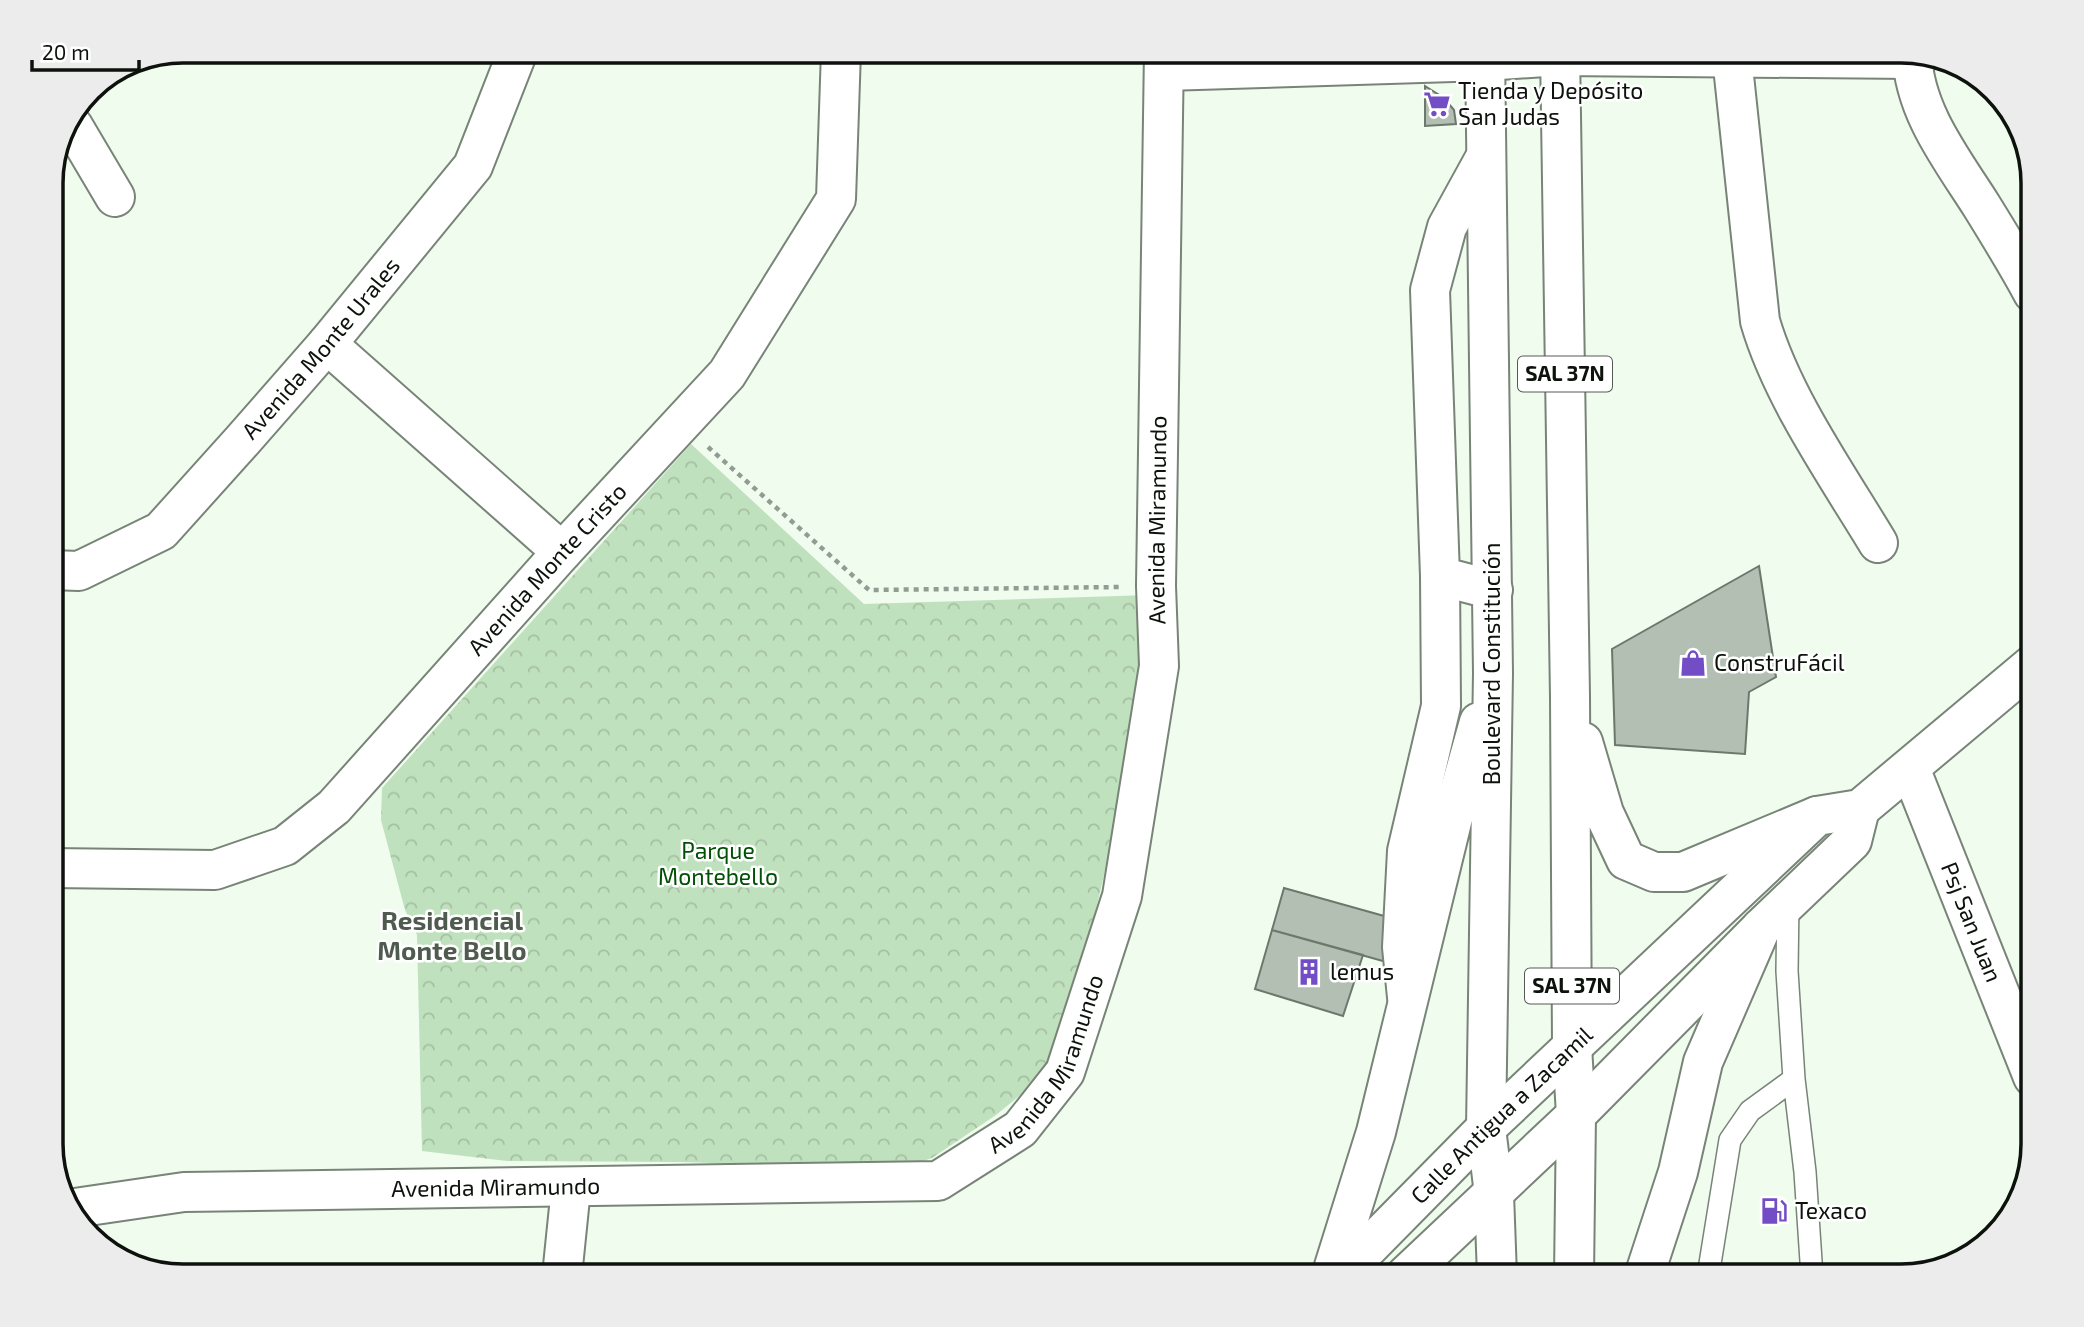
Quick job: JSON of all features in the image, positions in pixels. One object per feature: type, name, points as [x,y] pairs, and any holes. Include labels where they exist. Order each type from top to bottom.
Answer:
[{"type":"main road","name":"Avenida Monte Urales","points":[[63,571],[79,572],[161,531],[327,344],[473,166],[513,63]]},
{"type":"main road","name":"Avenida Monte Cristo","points":[[63,868],[215,870],[285,846],[334,807],[562,552],[727,374],[836,199],[841,63]]},
{"type":"main road","name":"Avenida Miramundo","points":[[81,1207],[184,1192],[938,1181],[1020,1129],[1065,1072],[1122,896],[1159,666],[1156,586],[1164,63]]},
{"type":"main road","name":"Boulevard Constitución","points":[[1485,63],[1493,590],[1486,1128],[1494,1194],[1497,1264]]},
{"type":"main road","name":"SAL 37N","points":[[1560,63],[1570,696],[1572,1046],[1576,1115],[1574,1264]]},
{"type":"main road","points":[[1733,63],[1760,321],[1766,342],[1788,392],[1878,543]]},
{"type":"main road","points":[[1915,64],[1918,91],[1931,127],[2021,271]]},
{"type":"main road","points":[[75,130],[114,197]]},
{"type":"main road","points":[[1408,1008],[1402,947],[1407,852],[1441,706],[1440,576],[1430,290],[1447,227],[1486,156]]},
{"type":"main road","points":[[327,344],[562,552]]},
{"type":"main road","points":[[1440,576],[1493,590]]},
{"type":"main road","points":[[1335,1264],[1376,1132],[1459,793],[1493,673]]},
{"type":"main road","points":[[1570,696],[1604,813],[1626,860],[1654,872],[1683,872],[1817,816],[1860,810],[2021,674]]},
{"type":"main road","name":"Psj San Juan","points":[[1910,768],[2021,1047]]},
{"type":"main road","points":[[1418,1264],[1576,1115],[1761,928],[1852,841],[1860,810]]},
{"type":"main road","name":"Calle Antigua a Zacamil","points":[[1352,1264],[1486,1128],[1817,816]]},
{"type":"main road","points":[[1648,1264],[1678,1172],[1703,1062],[1761,928]]},
{"type":"main road","points":[[563,1264],[571,1188]]},
{"type":"lane","points":[[1788,902],[1787,971],[1811,1264]]},
{"type":"lane","points":[[1710,1264],[1730,1140],[1750,1111],[1794,1079]]},
{"type":"path","points":[[681,424],[869,590],[1156,586]]},
{"type":"green space","name":"Parque Montebello","points":[[691,444],[864,604],[1149,595],[1129,767],[1084,961],[1047,1073],[996,1115],[932,1158],[899,1169],[681,1162],[507,1161],[422,1151],[417,935],[405,910],[381,820],[382,788]]},
{"type":"building","name":"Tienda y Depósito San Judas","points":[[1425,86],[1444,98],[1454,110],[1456,124],[1425,126]]},
{"type":"building","name":"ConstruFácil","points":[[1759,566],[1776,677],[1749,692],[1745,754],[1615,745],[1612,649]]},
{"type":"building","points":[[1284,888],[1402,921],[1390,963],[1272,930]]},
{"type":"building","name":"lemus","points":[[1272,930],[1363,955],[1343,1016],[1255,989]]},
{"type":"place","name":"Tienda y Depósito San Judas","points":[[1437,104]]},
{"type":"place","name":"ConstruFácil","points":[[1693,663]]},
{"type":"place","name":"lemus","points":[[1309,972]]},
{"type":"place","name":"Texaco","points":[[1774,1211]]},
{"type":"district","name":"Residencial Monte Bello","points":[[452,936]]}]
